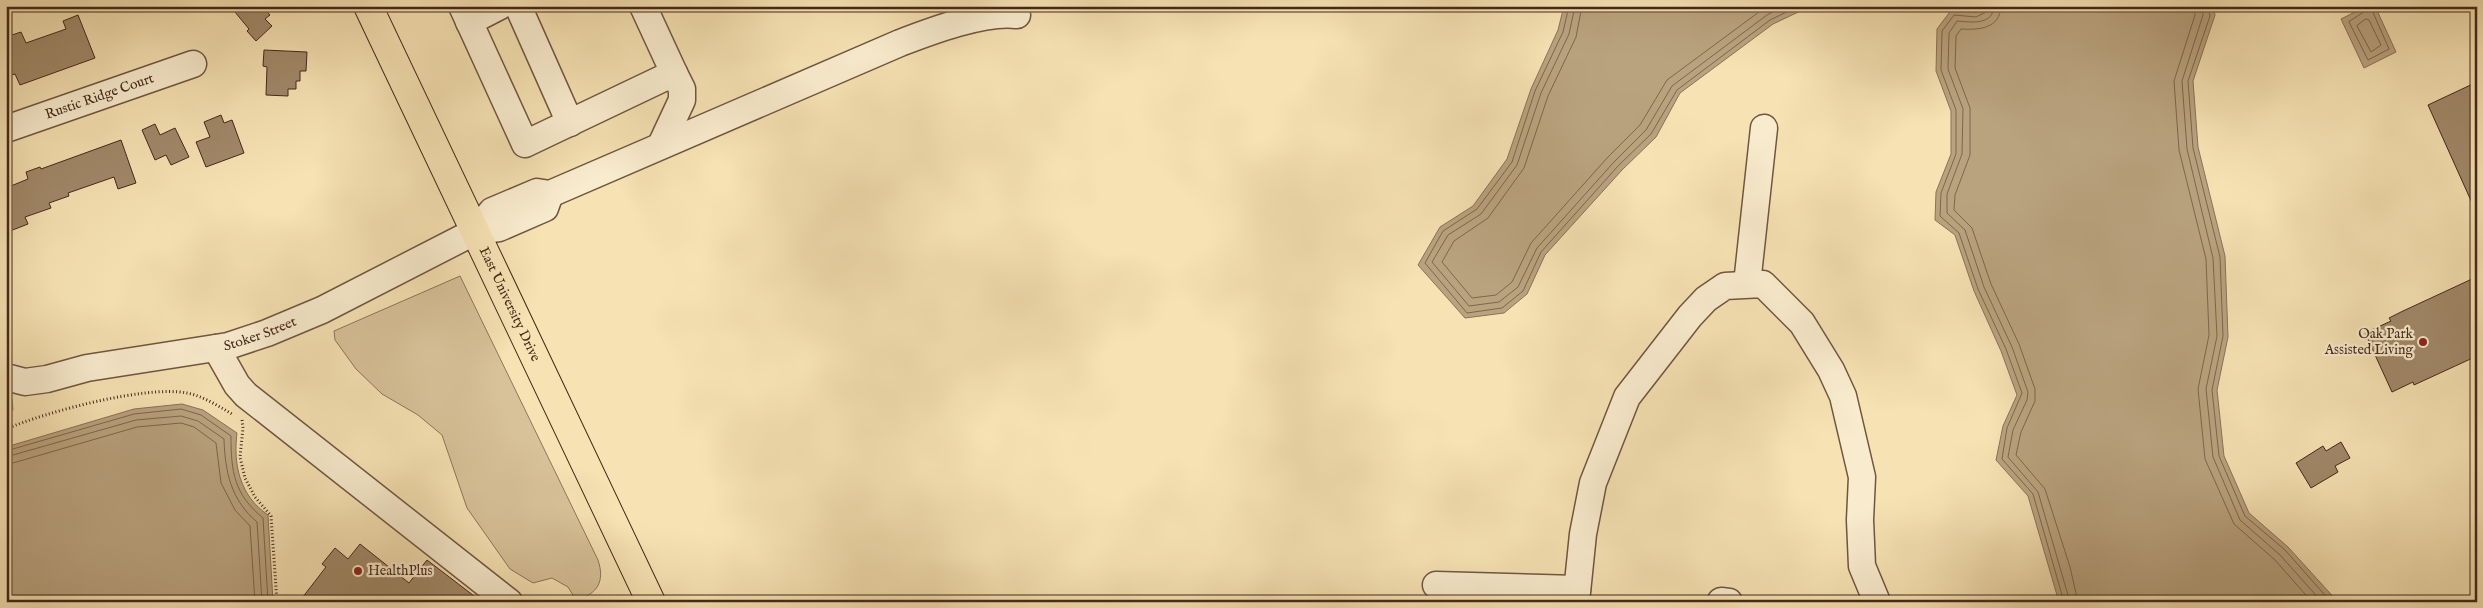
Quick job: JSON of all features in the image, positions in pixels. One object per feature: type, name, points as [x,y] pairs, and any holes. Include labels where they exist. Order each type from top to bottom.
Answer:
[{"type":"main road","name":"East University Drive","points":[[368,6],[651,602]]},
{"type":"street","points":[[500,6],[465,14],[525,144],[674,73]]},
{"type":"street","points":[[518,6],[570,123]]},
{"type":"street","points":[[643,6],[682,89],[682,100],[661,145]]},
{"type":"street","points":[[476,231],[492,211],[537,192],[550,194],[936,29],[1005,14],[1017,16]]},
{"type":"street","name":"Rustic Ridge Court","points":[[6,129],[193,64]]},
{"type":"street","points":[[1747,284],[1764,128]]},
{"type":"street","name":"Stoker Street","points":[[16,380],[47,379],[87,368],[216,348],[267,333],[322,310],[476,231]]},
{"type":"street","points":[[1436,585],[1576,595],[1583,534],[1593,483],[1627,397],[1690,316],[1706,299],[1725,286],[1763,284],[1802,323],[1831,370],[1843,396],[1862,477],[1860,520],[1862,566],[1877,602]]},
{"type":"street","points":[[216,348],[237,385],[246,395],[509,602]]},
{"type":"street","points":[[1722,601],[1728,602]]},
{"type":"path","points":[[6,429],[49,414],[100,402],[158,392],[194,395],[238,417],[243,424],[240,457],[245,478],[255,497],[271,516],[277,602]]},
{"type":"shaded area","points":[[460,276],[598,560],[601,574],[598,586],[590,594],[576,600],[568,587],[552,578],[533,583],[510,569],[467,508],[442,435],[418,415],[382,394],[356,369],[335,340],[334,331]]},
{"type":"shaded area","points":[[6,396],[12,399],[13,410],[6,416]]},
{"type":"water","points":[[1564,6],[1811,6],[1773,24],[1680,93],[1656,137],[1622,170],[1545,255],[1527,294],[1504,313],[1465,318],[1418,265],[1440,227],[1473,206],[1507,159],[1531,89],[1558,30]]},
{"type":"water","points":[[1987,6],[2213,6],[2215,15],[2193,81],[2198,147],[2225,256],[2228,337],[2217,390],[2224,456],[2249,513],[2288,547],[2338,602],[2059,602],[2028,496],[1996,460],[2003,426],[2017,395],[2001,351],[1974,291],[1955,235],[1935,220],[1936,192],[1951,154],[1951,111],[1936,71],[1937,29],[1952,9],[1975,12]]},
{"type":"water","points":[[2367,6],[2375,6],[2396,52],[2364,68],[2341,19]]},
{"type":"water","points":[[182,404],[203,410],[237,433],[236,457],[241,479],[251,499],[268,515],[273,602],[6,602],[6,447],[134,409]]},
{"type":"building","points":[[230,6],[262,6],[270,15],[265,19],[272,26],[256,41],[247,31],[249,29]]},
{"type":"building","points":[[78,15],[95,58],[20,85],[15,74],[6,77],[6,37],[21,32],[26,43],[66,29],[63,21]]},
{"type":"building","points":[[264,50],[307,52],[306,71],[300,71],[300,81],[296,81],[296,89],[288,89],[288,96],[266,95],[267,67],[263,66]]},
{"type":"building","points":[[2477,82],[2477,214],[2428,105]]},
{"type":"building","points":[[221,115],[224,123],[232,120],[244,153],[206,167],[196,142],[210,137],[204,122]]},
{"type":"building","points":[[155,124],[160,135],[175,128],[189,157],[171,165],[166,155],[155,160],[142,130]]},
{"type":"building","points":[[121,140],[136,183],[118,189],[114,177],[68,193],[69,196],[49,203],[51,208],[25,217],[28,224],[10,231],[6,223],[6,188],[28,179],[26,172],[40,167],[41,169]]},
{"type":"building","name":"Oak Park Assisted Living","points":[[2472,279],[2477,289],[2477,356],[2414,385],[2413,382],[2392,392],[2365,333],[2391,321],[2389,318]]},
{"type":"building","points":[[2341,442],[2350,458],[2335,466],[2338,472],[2311,488],[2296,463],[2323,446],[2326,451]]},
{"type":"building","name":"HealthPlus","points":[[360,544],[409,583],[427,560],[482,602],[299,602],[326,567],[322,564],[335,548],[348,559]]},
{"type":"place","name":"Oak Park Assisted Living","points":[[2423,342]]},
{"type":"place","name":"HealthPlus","points":[[358,571]]}]
